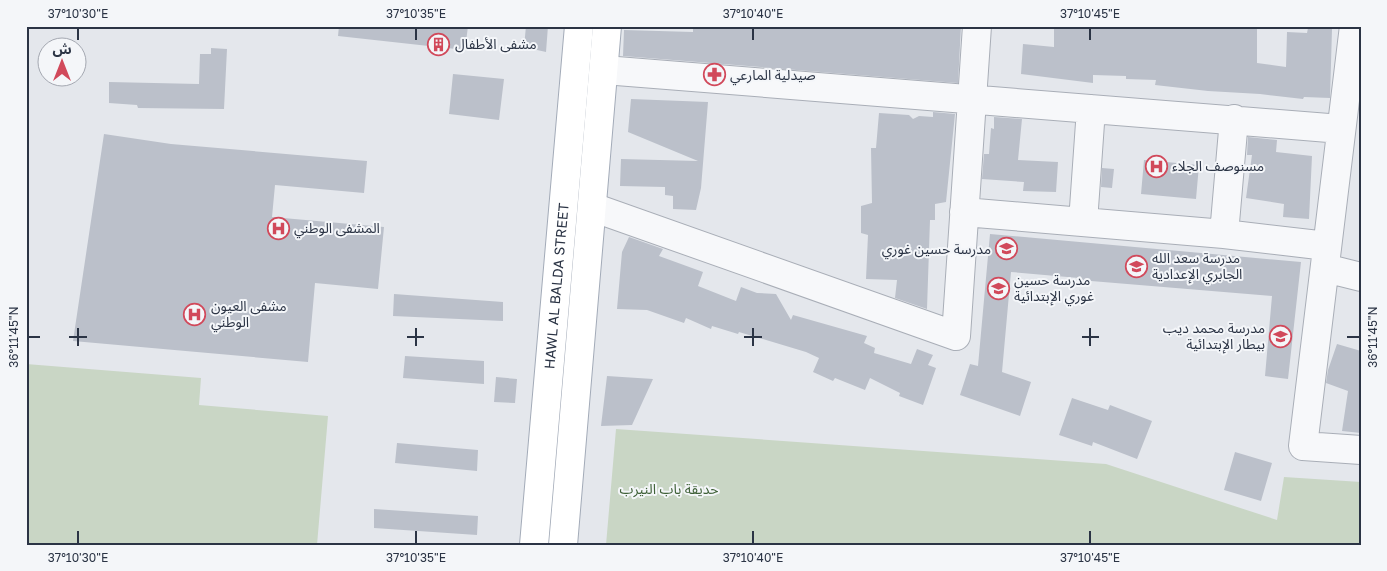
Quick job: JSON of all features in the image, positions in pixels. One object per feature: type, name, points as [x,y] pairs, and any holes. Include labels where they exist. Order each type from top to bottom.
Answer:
[{"type":"main road","name":"HAWL AL BALDA STREET","points":[[534,545],[579,26]]},
{"type":"main road","points":[[563,545],[607,26]]},
{"type":"street","points":[[592,207],[956,336],[977,26]]},
{"type":"street","points":[[1354,26],[1354,84],[1347,147],[1326,257],[1303,446],[1361,450]]},
{"type":"street","points":[[604,70],[1234,119],[1347,147]]},
{"type":"street","points":[[1083,222],[1091,109]]},
{"type":"street","points":[[1224,234],[1234,119]]},
{"type":"street","points":[[964,212],[1224,234],[1326,257],[1361,277]]},
{"type":"green space","points":[[26,364],[201,378],[199,405],[328,416],[317,545],[26,545]]},
{"type":"green space","name":"حديقة باب النيرب","points":[[616,429],[1106,464],[1277,520],[1284,477],[1361,482],[1361,545],[606,545]]},
{"type":"building","name":"مشفى الأطفال","points":[[339,26],[468,26],[465,50],[338,36]]},
{"type":"building","points":[[526,26],[548,26],[546,52],[524,47]]},
{"type":"building","points":[[693,26],[961,26],[958,83],[623,56],[624,30],[693,32]]},
{"type":"building","points":[[1054,26],[1257,28],[1257,63],[1286,67],[1287,32],[1307,33],[1308,28],[1332,29],[1330,98],[1304,97],[1303,99],[1208,91],[1155,85],[1156,80],[1126,79],[1126,76],[1093,75],[1093,83],[1021,74],[1023,44],[1054,47]]},
{"type":"building","points":[[211,48],[227,49],[224,109],[138,108],[137,105],[109,103],[109,82],[199,84],[200,54],[211,54]]},
{"type":"building","points":[[453,74],[504,79],[499,120],[449,114]]},
{"type":"building","points":[[631,99],[708,102],[701,188],[696,210],[673,209],[673,196],[665,195],[665,187],[620,186],[621,159],[698,161],[628,132]]},
{"type":"building","points":[[933,112],[955,114],[946,202],[935,204],[935,220],[930,220],[927,309],[895,298],[897,280],[866,279],[868,235],[861,233],[861,206],[872,203],[871,148],[876,148],[879,113],[909,115],[913,119],[919,116],[933,117]]},
{"type":"building","points":[[994,117],[1022,119],[1018,160],[1058,162],[1056,192],[1023,191],[1024,182],[982,179],[984,154],[989,154],[991,128],[994,129]]},
{"type":"building","name":"مشفى العيون الوطني","points":[[104,134],[171,144],[367,161],[364,193],[275,185],[272,217],[384,227],[378,289],[315,283],[308,362],[73,341]]},
{"type":"building","points":[[1248,137],[1277,140],[1276,152],[1312,156],[1309,219],[1283,217],[1284,204],[1246,198],[1252,155],[1247,155]]},
{"type":"building","points":[[1144,160],[1199,165],[1196,199],[1141,194]]},
{"type":"building","points":[[1102,168],[1114,169],[1112,188],[1101,187]]},
{"type":"building","points":[[990,234],[1301,262],[1288,379],[1265,376],[1272,296],[1079,280],[1079,278],[1011,272],[1002,372],[1031,382],[1020,416],[960,395],[970,364],[978,366]]},
{"type":"building","points":[[629,237],[663,249],[659,256],[703,272],[698,286],[736,301],[741,287],[757,293],[776,294],[791,320],[793,315],[867,336],[864,343],[875,348],[874,353],[911,364],[917,349],[933,355],[928,365],[936,368],[923,405],[899,396],[900,393],[870,378],[865,390],[835,378],[833,381],[813,372],[819,358],[806,352],[739,332],[738,334],[712,326],[711,329],[686,318],[684,323],[647,310],[617,309],[622,252]]},
{"type":"building","points":[[394,294],[503,302],[503,321],[393,316]]},
{"type":"building","points":[[1337,344],[1361,351],[1361,433],[1342,431],[1348,391],[1326,383],[1328,370]]},
{"type":"building","points":[[405,356],[484,361],[484,384],[403,378]]},
{"type":"building","points":[[607,376],[653,379],[632,425],[601,426]]},
{"type":"building","points":[[496,377],[517,379],[515,403],[494,402]]},
{"type":"building","points":[[1072,398],[1108,410],[1110,405],[1152,421],[1137,459],[1093,442],[1092,446],[1059,435]]},
{"type":"building","points":[[397,443],[478,450],[477,471],[395,463]]},
{"type":"building","points":[[1235,452],[1272,463],[1261,501],[1224,490]]},
{"type":"building","points":[[374,509],[478,516],[477,535],[374,528]]},
{"type":"place","name":"مشفى الأطفال","points":[[439,44]]},
{"type":"place","name":"صيدلية المارعي","points":[[714,75]]},
{"type":"place","name":"مسنوصف الجلاء","points":[[1156,166]]},
{"type":"place","name":"المشفى الوطني","points":[[278,228]]},
{"type":"place","name":"مدرسة حسين غوري","points":[[1007,249]]},
{"type":"place","name":"مدرسة سعد الله الجابري الإعدادية","points":[[1136,266]]},
{"type":"place","name":"مدرسة حسين غوري الإبتدائية","points":[[998,288]]},
{"type":"place","name":"مشفى العيون الوطني","points":[[195,314]]},
{"type":"place","name":"مدرسة محمد ديب بيطار الإبتدائية","points":[[1281,336]]}]
